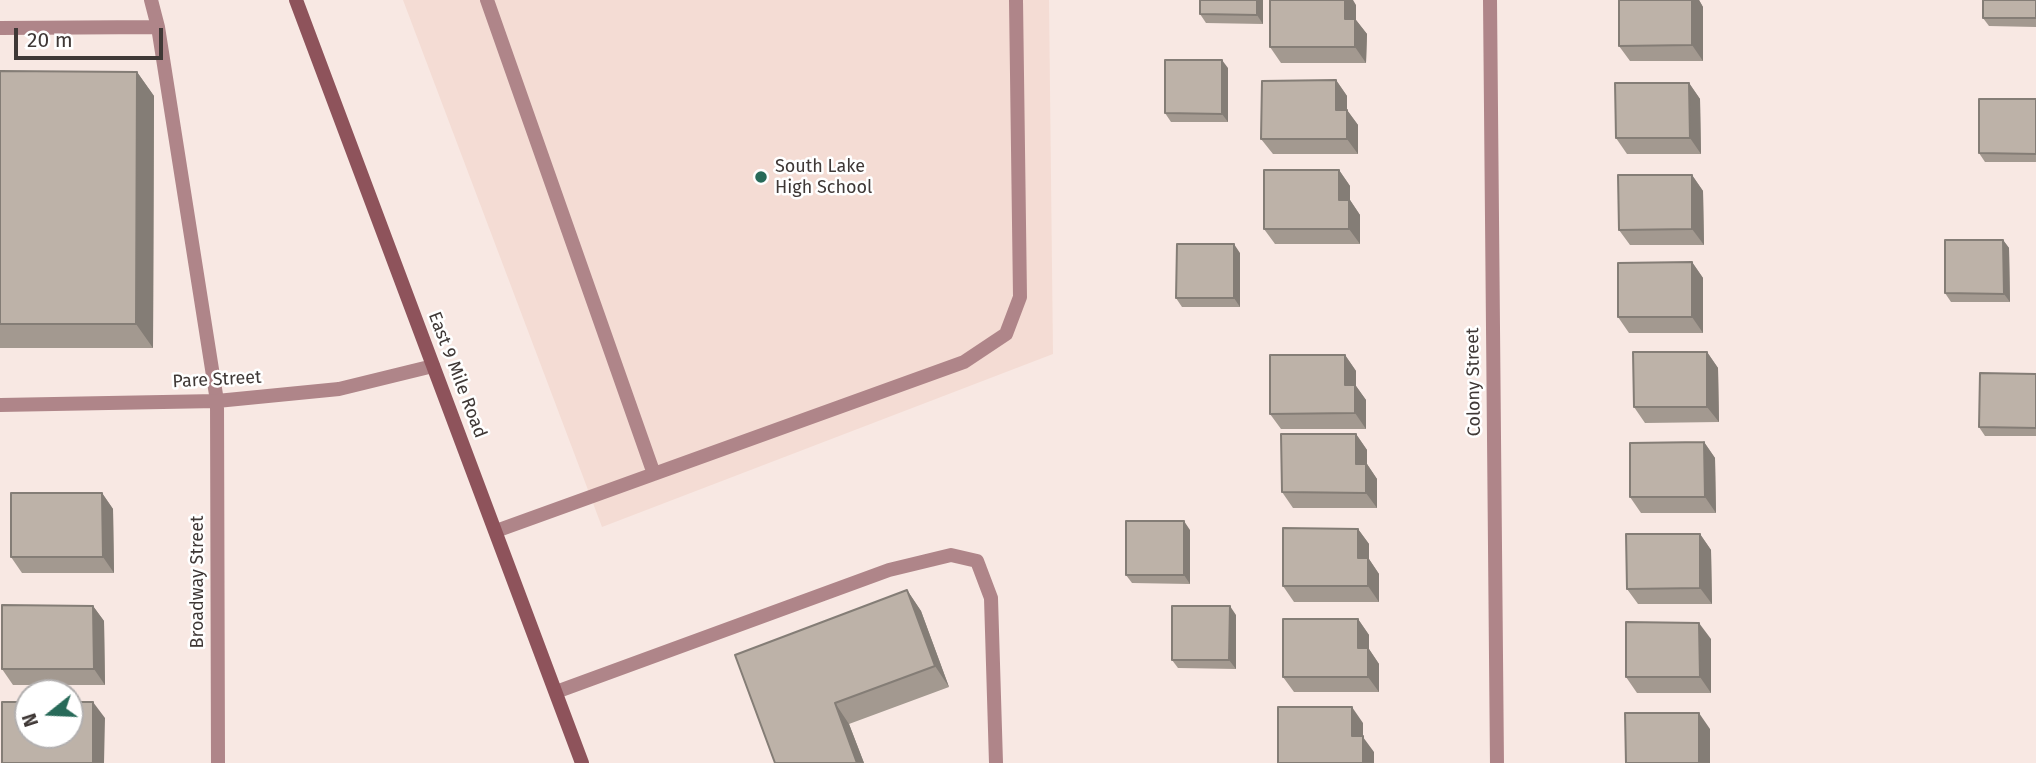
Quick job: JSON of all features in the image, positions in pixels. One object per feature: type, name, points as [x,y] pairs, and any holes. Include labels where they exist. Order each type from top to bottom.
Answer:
[{"type":"main road","name":"East 9 Mile Road","points":[[296,0],[582,763]]},
{"type":"street","name":"Broadway Street","points":[[151,0],[158,27],[217,401],[218,763]]},
{"type":"street","points":[[487,0],[654,474]]},
{"type":"street","points":[[496,531],[964,362],[1006,334],[1020,298],[1016,0]]},
{"type":"street","name":"Colony Street","points":[[1490,0],[1497,763]]},
{"type":"street","points":[[0,28],[158,27]]},
{"type":"street","name":"Pare Street","points":[[0,405],[217,401],[339,389],[433,366]]},
{"type":"street","points":[[556,692],[889,570],[951,555],[977,561],[991,598],[996,763]]},
{"type":"shaded area","name":"South Lake High School","points":[[403,0],[1049,0],[1053,354],[602,527]]},
{"type":"building","points":[[1200,0],[1257,0],[1257,15],[1200,14]]},
{"type":"building","points":[[1270,0],[1345,0],[1345,19],[1355,19],[1355,47],[1270,47]]},
{"type":"building","points":[[1619,0],[1692,0],[1692,45],[1619,46]]},
{"type":"building","points":[[1983,0],[2036,0],[2036,18],[1983,18]]},
{"type":"building","points":[[1165,60],[1222,60],[1222,114],[1165,113]]},
{"type":"building","points":[[0,71],[137,72],[136,324],[0,324]]},
{"type":"building","points":[[1336,80],[1336,110],[1347,110],[1347,139],[1261,139],[1262,81]]},
{"type":"building","points":[[1615,83],[1689,83],[1690,138],[1616,138]]},
{"type":"building","points":[[1979,99],[2036,99],[2036,154],[1979,153]]},
{"type":"building","points":[[1264,170],[1339,170],[1339,200],[1349,200],[1349,229],[1264,229]]},
{"type":"building","points":[[1618,175],[1692,175],[1692,229],[1619,230]]},
{"type":"building","points":[[1945,240],[2003,240],[2004,294],[1945,293]]},
{"type":"building","points":[[1177,244],[1234,244],[1234,298],[1176,298]]},
{"type":"building","points":[[1692,262],[1692,317],[1618,317],[1618,263]]},
{"type":"building","points":[[1633,352],[1707,352],[1707,407],[1634,407]]},
{"type":"building","points":[[1270,355],[1345,355],[1345,385],[1355,385],[1355,413],[1270,414]]},
{"type":"building","points":[[1980,373],[2036,374],[2036,428],[1979,427]]},
{"type":"building","points":[[1281,434],[1356,434],[1356,464],[1366,464],[1366,493],[1282,492]]},
{"type":"building","points":[[1704,442],[1705,497],[1630,497],[1630,443]]},
{"type":"building","points":[[11,493],[102,493],[103,557],[11,557]]},
{"type":"building","points":[[1126,521],[1184,521],[1184,575],[1126,575]]},
{"type":"building","points":[[1283,528],[1358,529],[1358,558],[1368,558],[1368,586],[1283,586]]},
{"type":"building","points":[[1626,534],[1700,534],[1700,588],[1627,589]]},
{"type":"building","points":[[907,590],[935,666],[835,703],[857,763],[775,763],[735,655]]},
{"type":"building","points":[[2,605],[93,606],[94,669],[2,669]]},
{"type":"building","points":[[1172,606],[1230,606],[1229,660],[1172,660]]},
{"type":"building","points":[[1283,619],[1358,619],[1358,648],[1368,648],[1368,677],[1283,677]]},
{"type":"building","points":[[1626,622],[1699,623],[1700,677],[1626,677]]},
{"type":"building","points":[[2,702],[14,702],[14,749],[84,749],[84,702],[93,702],[93,763],[2,763]]},
{"type":"building","points":[[1278,707],[1352,707],[1352,736],[1363,736],[1363,763],[1278,763]]},
{"type":"building","points":[[1625,713],[1699,713],[1699,763],[1626,763]]},
{"type":"place","name":"South Lake High School","points":[[761,177]]}]
